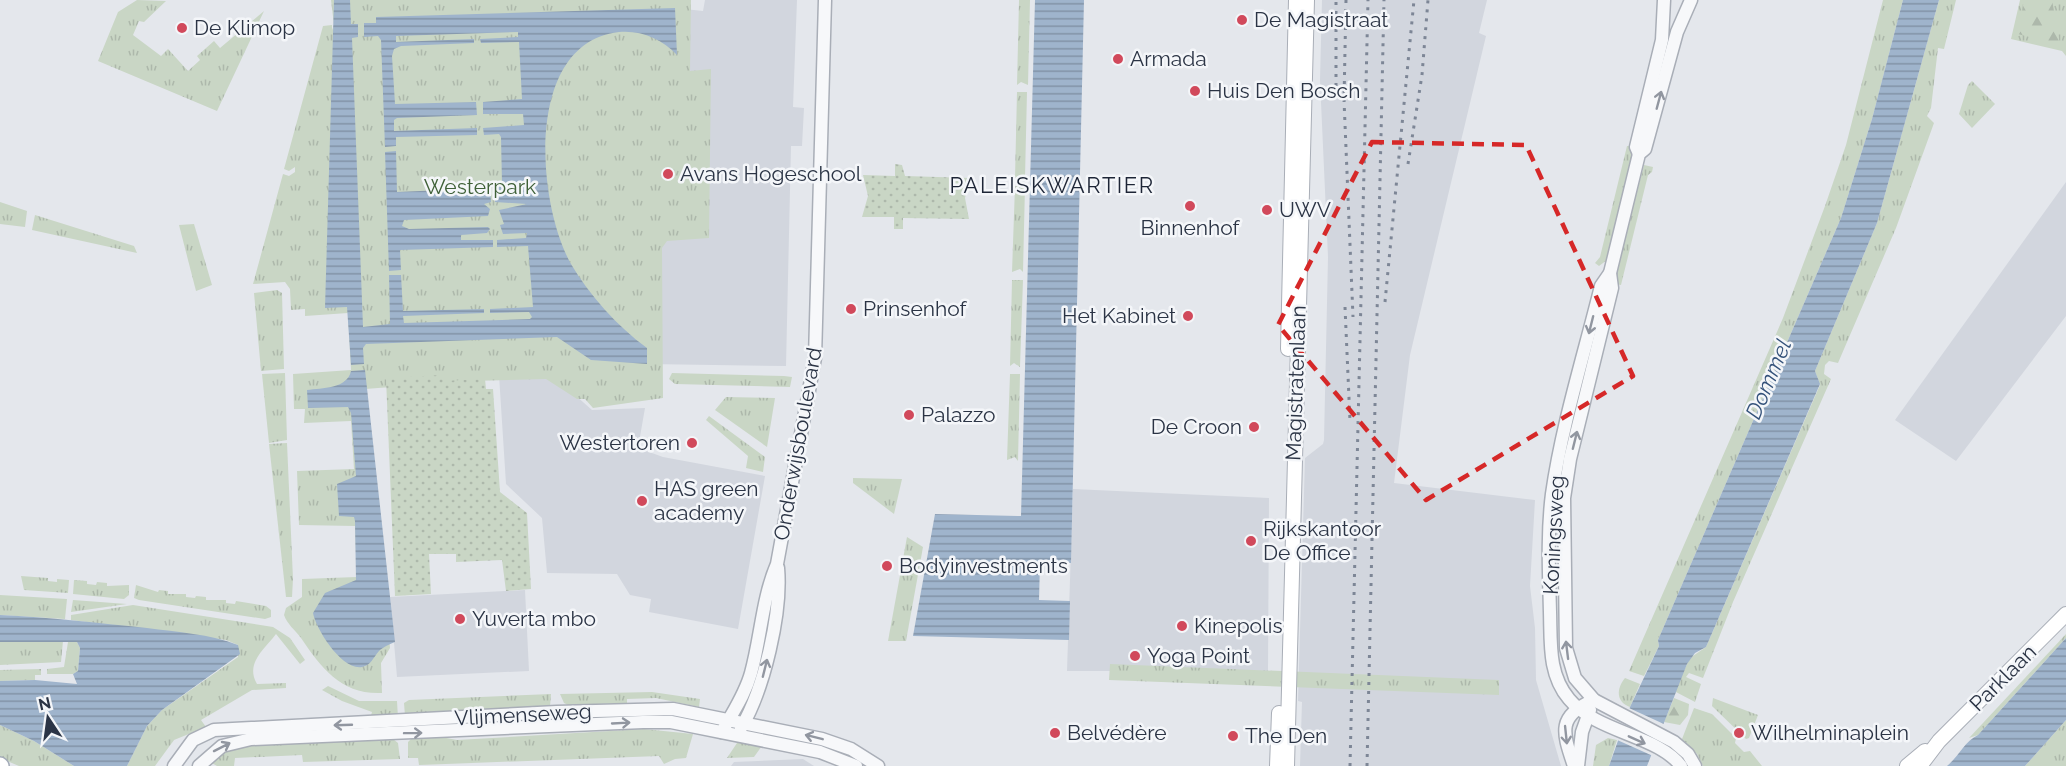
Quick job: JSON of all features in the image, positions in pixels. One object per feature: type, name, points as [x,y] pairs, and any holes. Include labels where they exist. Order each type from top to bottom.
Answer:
[{"type":"main road","name":"Magistratenlaan","points":[[1277,766],[1296,0]]},
{"type":"main road","name":"Magistratenlaan","points":[[1287,766],[1307,0]]},
{"type":"main road","name":"Parklaan","points":[[1939,741],[2066,614]]},
{"type":"main road","points":[[1907,766],[1939,741]]},
{"type":"main road","points":[[1920,766],[1939,741]]},
{"type":"street","name":"Onderwijsboulevard","points":[[737,735],[744,723],[766,666],[776,605],[777,564],[816,358],[825,0]]},
{"type":"street","points":[[1664,1],[1674,9],[1689,4]]},
{"type":"street","name":"Koningsweg","points":[[1640,154],[1636,147],[1662,40],[1664,1]]},
{"type":"street","name":"Koningsweg","points":[[1681,766],[1673,757],[1657,748],[1587,717],[1563,691],[1554,669],[1549,552],[1551,508],[1564,431],[1601,286],[1610,273],[1640,154],[1646,149],[1677,32],[1689,4]]},
{"type":"street","name":"Koningsweg","points":[[1610,273],[1612,288],[1570,459],[1564,498],[1566,648],[1575,678],[1594,700],[1682,748],[1695,766]]},
{"type":"street","name":"Onderwijsboulevard","points":[[722,732],[751,676],[768,587],[777,564]]},
{"type":"street","points":[[1576,766],[1565,728],[1566,721],[1577,707],[1594,700]]},
{"type":"street","points":[[1576,766],[1582,732],[1594,700]]},
{"type":"street","name":"Vlijmenseweg","points":[[174,766],[198,735],[228,728],[673,709],[839,744],[878,766]]},
{"type":"street","name":"Vlijmenseweg","points":[[199,766],[222,746],[251,740],[644,722],[671,722],[820,752],[856,766]]},
{"type":"highlighted area","points":[[1372,142],[1526,145],[1633,376],[1426,500],[1278,325]]},
{"type":"shaded area","name":"Avans Hogeschool","points":[[705,0],[797,0],[793,107],[804,108],[802,146],[791,146],[786,366],[647,364],[675,8],[703,11]]},
{"type":"shaded area","points":[[1322,0],[1487,0],[1479,33],[1486,36],[1410,355],[1394,483],[1535,500],[1530,586],[1535,628],[1536,680],[1561,766],[1300,766],[1302,702],[1298,701],[1305,458],[1323,444],[1324,440],[1328,257],[1320,80]]},
{"type":"shaded area","points":[[2066,182],[2066,316],[1956,461],[1895,420]]},
{"type":"shaded area","name":"HAS green academy","points":[[549,372],[592,410],[645,408],[638,448],[663,457],[765,476],[738,629],[649,612],[651,599],[630,595],[617,574],[547,573],[542,518],[506,484],[499,375]]},
{"type":"shaded area","points":[[1073,489],[1269,498],[1268,671],[1067,671]]},
{"type":"shaded area","name":"Yuverta mbo","points":[[525,590],[529,671],[397,677],[390,597]]},
{"type":"shaded area","points":[[803,759],[814,766],[731,766],[734,762]]},
{"type":"green space","points":[[137,0],[166,1],[144,22],[139,21],[133,35],[161,56],[168,49],[188,71],[200,60],[197,56],[214,41],[220,48],[264,11],[217,111],[98,61],[118,12]]},
{"type":"green space","name":"Westerpark","points":[[331,0],[691,0],[690,71],[711,69],[709,238],[667,241],[662,248],[663,398],[593,408],[585,399],[577,399],[546,379],[471,381],[365,389],[390,648],[381,663],[382,693],[355,690],[334,678],[317,660],[284,615],[286,608],[302,597],[302,579],[357,577],[355,526],[299,525],[297,471],[354,469],[351,421],[304,423],[305,409],[294,409],[293,374],[351,370],[348,313],[305,316],[305,309],[291,310],[290,289],[285,282],[253,284],[283,174],[289,176],[295,172],[295,167],[289,171],[284,169],[323,26],[332,25],[332,30],[334,25]]},
{"type":"green space","points":[[1019,0],[1030,0],[1028,85],[1021,82],[1017,85]]},
{"type":"green space","points":[[1883,0],[1903,0],[1872,119],[1841,218],[1658,640],[1659,646],[1644,676],[1629,671],[1783,318],[1846,145]]},
{"type":"green space","points":[[1939,0],[1956,0],[1944,49],[1938,48],[1931,108],[1927,116],[1934,123],[1896,228],[1838,363],[1829,361],[1825,365],[1824,374],[1831,379],[1733,602],[1703,678],[1689,673],[1686,677],[1701,684],[1695,702],[1674,691],[1690,658],[1706,647],[1820,385],[1815,371],[1877,223]]},
{"type":"green space","points":[[2020,0],[2066,0],[2066,56],[2062,51],[2011,39]]},
{"type":"green space","points":[[2024,0],[2052,0],[2060,45],[2018,34]]},
{"type":"green space","points":[[1972,81],[1995,104],[1972,128],[1959,114],[1968,85]]},
{"type":"green space","points":[[1017,92],[1027,92],[1025,178],[1022,175],[1015,178]]},
{"type":"green space","points":[[1627,146],[1631,146],[1631,168],[1607,260],[1599,266],[1595,263],[1600,257]]},
{"type":"green space","points":[[895,164],[902,165],[905,176],[970,178],[965,198],[969,219],[903,218],[903,229],[894,229],[894,217],[862,217],[868,196],[863,175],[895,176]]},
{"type":"green space","points":[[1644,165],[1653,167],[1652,172],[1648,175],[1621,285],[1616,284],[1618,263]]},
{"type":"green space","points":[[1015,186],[1025,186],[1023,272],[1020,269],[1012,272]]},
{"type":"green space","points":[[0,202],[27,211],[25,227],[0,224]]},
{"type":"green space","points":[[35,215],[134,246],[137,253],[32,230]]},
{"type":"green space","points":[[194,224],[212,285],[196,291],[179,225]]},
{"type":"green space","points":[[1012,280],[1023,280],[1020,367],[1014,363],[1010,366]]},
{"type":"green space","points":[[277,290],[282,293],[284,369],[261,371],[254,293]]},
{"type":"green space","points":[[285,373],[287,440],[269,443],[262,374]]},
{"type":"green space","points":[[672,373],[792,377],[790,387],[675,384],[669,379]]},
{"type":"green space","points":[[1010,374],[1020,374],[1018,461],[1015,457],[1007,460]]},
{"type":"green space","points":[[442,375],[444,381],[485,379],[486,389],[493,389],[500,492],[527,513],[531,589],[506,591],[502,560],[456,562],[456,554],[429,554],[431,594],[395,596],[386,378]]},
{"type":"green space","points":[[726,397],[775,398],[767,447],[715,410]]},
{"type":"green space","points":[[709,416],[765,457],[763,472],[746,468],[748,456],[706,420]]},
{"type":"green space","points":[[287,443],[292,597],[286,597],[269,444]]},
{"type":"green space","points":[[853,478],[902,479],[894,514],[853,483]]},
{"type":"green space","points":[[907,537],[923,547],[906,641],[888,641]]},
{"type":"green space","points":[[21,576],[48,578],[48,581],[57,582],[57,579],[69,580],[68,593],[24,590]]},
{"type":"green space","points":[[74,580],[87,581],[87,584],[96,585],[97,582],[107,583],[107,586],[129,585],[129,595],[124,599],[73,594]]},
{"type":"green space","points":[[136,585],[158,592],[159,590],[168,591],[168,594],[186,594],[186,597],[206,597],[206,600],[226,600],[226,603],[235,604],[236,601],[266,606],[271,610],[271,617],[265,619],[139,600],[134,598]]},
{"type":"green space","points":[[0,595],[67,599],[65,619],[0,615]]},
{"type":"green space","points":[[73,600],[127,604],[71,612]]},
{"type":"green space","points":[[133,605],[273,627],[290,638],[305,660],[300,664],[276,634],[258,657],[253,670],[254,676],[257,684],[286,683],[286,688],[252,690],[201,720],[206,727],[174,740],[155,766],[127,766],[147,726],[162,710],[238,657],[238,645],[226,640],[71,620],[71,615]]},
{"type":"green space","points":[[2066,634],[2066,638],[1978,735],[1969,738]]},
{"type":"green space","points":[[63,641],[61,662],[0,665],[0,642]]},
{"type":"green space","points":[[68,642],[77,642],[80,648],[78,671],[73,674],[47,674],[47,669],[64,667]]},
{"type":"green space","points":[[1110,664],[1499,680],[1499,695],[1109,680]]},
{"type":"green space","points":[[41,669],[41,675],[35,675],[35,680],[0,681],[0,670]]},
{"type":"green space","points":[[1625,678],[1640,684],[1630,707],[1622,702],[1619,695],[1620,686]]},
{"type":"green space","points":[[328,686],[359,701],[397,701],[398,718],[370,719],[372,712],[342,701],[322,690]]},
{"type":"green space","points":[[652,692],[700,699],[699,707],[656,698],[627,699],[627,703],[568,705],[564,703],[560,694]]},
{"type":"green space","points":[[551,694],[550,707],[405,716],[404,703],[409,700]]},
{"type":"green space","points":[[1674,698],[1689,704],[1688,715],[1680,725],[1664,722]]},
{"type":"green space","points":[[1713,698],[1758,715],[1749,738],[1746,739],[1712,706]]},
{"type":"green space","points":[[1694,708],[1712,714],[1736,738],[1735,743],[1744,752],[1750,751],[1762,766],[1703,766],[1697,754],[1682,739]]},
{"type":"green space","points":[[2066,720],[2066,766],[2025,766]]},
{"type":"green space","points":[[0,725],[34,741],[74,766],[19,766],[0,758]]},
{"type":"green space","points":[[644,729],[693,734],[686,758],[675,759],[664,764],[659,756],[419,765],[418,758],[408,758],[408,742],[413,737],[436,736],[457,740]]},
{"type":"green space","points":[[1608,738],[1617,740],[1609,766],[1593,766],[1596,745]]},
{"type":"green space","points":[[393,739],[398,743],[400,759],[303,762],[302,755],[235,758],[234,766],[217,766],[210,762],[224,752],[247,745]]},
{"type":"green space","points":[[743,741],[764,743],[754,757],[727,758],[737,743]]},
{"type":"water","points":[[334,0],[350,0],[351,24],[358,24],[358,37],[352,38],[363,327],[390,324],[389,275],[401,275],[403,311],[484,309],[484,313],[403,316],[404,323],[530,319],[532,317],[529,312],[490,313],[490,309],[533,307],[528,246],[497,247],[497,240],[526,238],[527,233],[503,234],[500,225],[504,224],[499,210],[527,204],[495,202],[495,187],[502,184],[501,137],[499,134],[484,135],[483,128],[524,125],[523,114],[483,114],[483,102],[522,99],[519,42],[481,43],[480,39],[518,37],[518,32],[396,36],[396,42],[474,39],[474,43],[401,46],[394,49],[392,56],[395,104],[476,102],[477,115],[397,118],[394,120],[394,131],[477,128],[477,135],[396,137],[396,146],[385,147],[381,40],[378,36],[364,37],[364,23],[376,23],[376,17],[675,8],[677,55],[658,40],[635,32],[619,32],[588,43],[566,64],[553,94],[546,130],[546,167],[551,204],[559,237],[571,264],[595,299],[625,330],[647,348],[647,364],[591,360],[557,337],[366,344],[363,348],[364,364],[351,365],[347,307],[325,308]]},
{"type":"water","points":[[1035,0],[1084,0],[1071,563],[1040,563],[1039,600],[1070,601],[1069,640],[913,636],[935,514],[1021,516]]},
{"type":"water","points":[[1903,0],[1939,0],[1877,223],[1815,371],[1820,384],[1706,647],[1695,653],[1687,664],[1647,766],[1609,766],[1630,707],[1659,646],[1658,640],[1841,218],[1872,119]]},
{"type":"water","points":[[396,151],[397,192],[490,188],[491,202],[484,204],[490,209],[488,216],[404,220],[402,226],[409,229],[488,227],[490,229],[487,233],[461,235],[461,240],[493,240],[493,247],[400,250],[401,270],[389,271],[385,152]]},
{"type":"water","points":[[365,370],[395,642],[381,650],[370,663],[362,667],[354,666],[338,656],[319,629],[313,613],[325,593],[356,580],[355,521],[354,517],[339,516],[337,484],[356,476],[351,413],[348,407],[308,408],[307,390],[339,384],[349,377],[351,371]]},
{"type":"water","points":[[0,615],[74,620],[193,634],[238,645],[240,654],[162,710],[147,726],[127,766],[74,766],[34,741],[0,725],[0,681],[35,680],[77,684],[73,674],[78,671],[80,648],[77,642],[0,642]]},
{"type":"water","points":[[2066,638],[2066,720],[2025,766],[1947,766],[1969,741],[1978,735]]},
{"type":"pier","points":[[1629,708],[1666,725],[1653,756],[1615,739]]},
{"type":"railway","points":[[1336,0],[1336,86]]},
{"type":"railway","points":[[1346,0],[1344,100],[1353,317]]},
{"type":"railway","points":[[1350,766],[1368,0]]},
{"type":"railway","points":[[1367,766],[1384,0]]},
{"type":"railway","points":[[1385,302],[1414,0]]},
{"type":"railway","points":[[1408,164],[1422,75],[1428,0]]},
{"type":"railway","points":[[1345,307],[1350,421]]},
{"type":"place","name":"De Magistraat","points":[[1242,20]]},
{"type":"place","name":"De Klimop","points":[[182,28]]},
{"type":"place","name":"Armada","points":[[1118,59]]},
{"type":"place","name":"Huis Den Bosch","points":[[1195,91]]},
{"type":"place","name":"Avans Hogeschool","points":[[668,174]]},
{"type":"place","name":"Binnenhof","points":[[1190,206]]},
{"type":"place","name":"UWV","points":[[1267,210]]},
{"type":"place","name":"Prinsenhof","points":[[851,309]]},
{"type":"place","name":"Het Kabinet","points":[[1188,316]]},
{"type":"place","name":"Palazzo","points":[[909,415]]},
{"type":"place","name":"De Croon","points":[[1254,427]]},
{"type":"place","name":"Westertoren","points":[[692,443]]},
{"type":"place","name":"HAS green academy","points":[[642,501]]},
{"type":"place","name":"Rijkskantoor De Office","points":[[1251,541]]},
{"type":"place","name":"Bodyinvestments","points":[[887,566]]},
{"type":"place","name":"Yuverta mbo","points":[[460,619]]},
{"type":"place","name":"Kinepolis","points":[[1182,626]]},
{"type":"place","name":"Yoga Point","points":[[1135,656]]},
{"type":"place","name":"Belvédère","points":[[1055,733]]},
{"type":"place","name":"Wilhelminaplein","points":[[1739,733]]},
{"type":"place","name":"The Den","points":[[1233,736]]},
{"type":"district","name":"PALEISKWARTIER","points":[[1052,185]]},
{"type":"water label","name":"Dommel","points":[[1768,379]]}]
